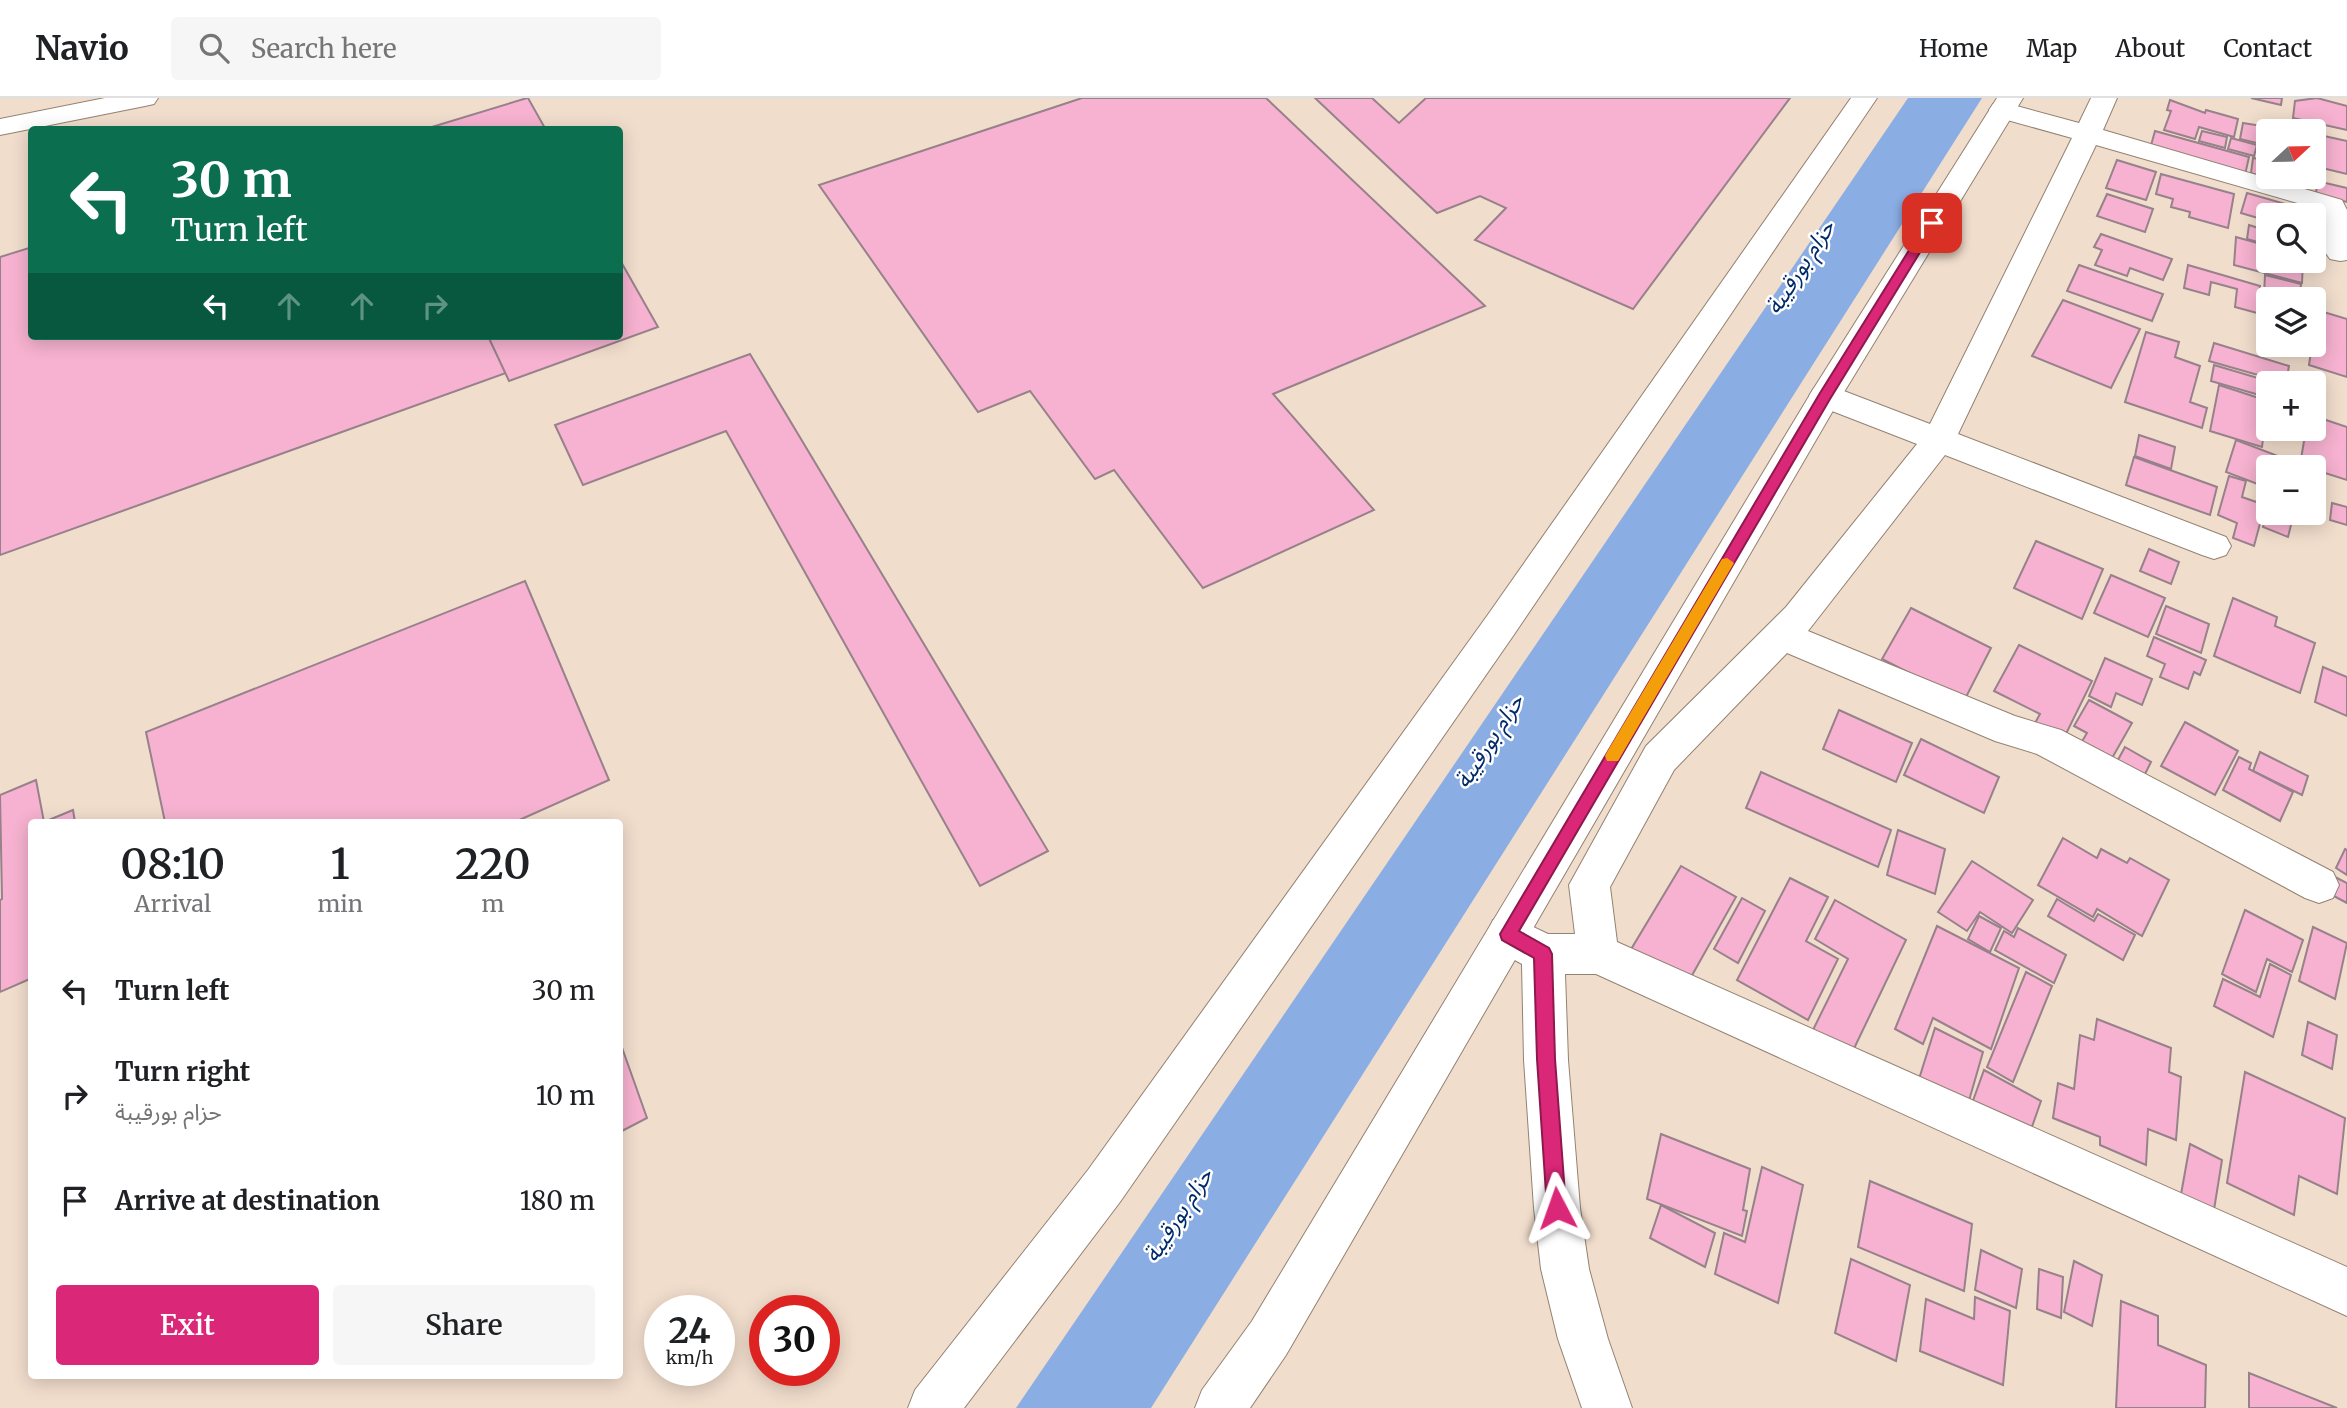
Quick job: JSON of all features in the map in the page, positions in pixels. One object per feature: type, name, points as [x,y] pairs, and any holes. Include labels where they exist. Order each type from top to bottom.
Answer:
[{"type":"main road","points":[[0,127],[145,98]]},
{"type":"main road","points":[[933,1408],[1104,1186],[1500,626],[1864,98]]},
{"type":"main road","points":[[1598,954],[1590,885],[1660,758],[1799,617],[1939,439],[2089,135],[2104,98]]},
{"type":"main road","points":[[1220,1408],[1269,1338],[1525,944],[1825,396],[2006,104],[2089,135],[2325,202],[2332,206],[2340,252]]},
{"type":"main road","points":[[1825,396],[2214,546]]},
{"type":"main road","points":[[1781,635],[2008,730],[2047,741],[2319,885]]},
{"type":"main road","points":[[1525,944],[1598,954],[2347,1292]]},
{"type":"main road","points":[[1525,944],[1547,1073],[1557,1208],[1565,1269],[1583,1339],[1607,1408]]},
{"type":"water","name":"حزام بورقيبة","points":[[1908,98],[1982,98],[1151,1408],[1016,1408]]},
{"type":"building","points":[[527,98],[544,126],[435,126]]},
{"type":"building","points":[[1082,98],[1266,98],[1485,306],[1273,394],[1374,510],[1203,588],[1114,470],[1095,479],[1030,391],[978,412],[819,185]]},
{"type":"building","points":[[1315,98],[1372,98],[1399,123],[1426,98],[1790,98],[1633,309],[1475,240],[1506,208],[1480,196],[1437,213]]},
{"type":"building","points":[[2251,98],[2282,98],[2281,105]]},
{"type":"building","points":[[2317,98],[2347,106],[2347,130],[2326,125],[2326,119],[2293,118],[2295,101]]},
{"type":"building","points":[[2170,100],[2205,113],[2206,110],[2238,119],[2234,137],[2199,127],[2195,139],[2164,130],[2171,111],[2167,110]]},
{"type":"building","points":[[2243,123],[2256,125],[2256,143],[2240,139]]},
{"type":"building","points":[[2155,131],[2249,157],[2245,175],[2150,149]]},
{"type":"building","points":[[2202,131],[2227,137],[2225,148],[2199,141]]},
{"type":"building","points":[[2326,136],[2347,141],[2347,174],[2326,169]]},
{"type":"building","points":[[2231,138],[2256,145],[2254,156],[2228,149]]},
{"type":"building","points":[[2253,158],[2256,158],[2256,175],[2251,173]]},
{"type":"building","points":[[2117,160],[2156,172],[2146,200],[2106,188]]},
{"type":"building","points":[[2161,174],[2234,194],[2228,228],[2189,217],[2190,212],[2171,207],[2173,199],[2156,194]]},
{"type":"building","points":[[2326,183],[2347,188],[2347,202],[2316,194],[2316,189],[2326,189]]},
{"type":"building","points":[[2247,193],[2282,203],[2256,203],[2256,217],[2241,213]]},
{"type":"building","points":[[2107,194],[2153,209],[2145,232],[2097,216]]},
{"type":"building","points":[[2249,225],[2256,227],[2256,242],[2247,239]]},
{"type":"building","points":[[2101,234],[2172,259],[2163,280],[2130,268],[2127,276],[2095,265],[2102,250],[2094,247]]},
{"type":"building","points":[[2236,237],[2256,243],[2256,271],[2234,265]]},
{"type":"building","points":[[28,248],[28,340],[490,340],[506,373],[0,555],[0,257]]},
{"type":"building","points":[[623,265],[658,327],[623,340]]},
{"type":"building","points":[[2079,265],[2163,294],[2152,321],[2067,291]]},
{"type":"building","points":[[2188,265],[2260,286],[2256,287],[2256,313],[2235,307],[2237,289],[2211,282],[2209,295],[2184,288]]},
{"type":"building","points":[[2264,273],[2302,273],[2302,283]]},
{"type":"building","points":[[2265,275],[2301,284],[2301,287],[2264,287]]},
{"type":"building","points":[[2063,300],[2140,329],[2111,388],[2032,356]]},
{"type":"building","points":[[2326,313],[2347,319],[2347,377],[2309,365],[2310,357],[2326,357]]},
{"type":"building","points":[[2146,332],[2179,342],[2175,357],[2200,366],[2190,402],[2207,408],[2202,428],[2125,402]]},
{"type":"building","points":[[490,340],[622,340],[509,381]]},
{"type":"building","points":[[2214,343],[2289,366],[2288,371],[2256,371],[2256,374],[2209,361]]},
{"type":"building","points":[[750,354],[1048,851],[980,886],[726,431],[583,485],[555,425]]},
{"type":"building","points":[[2214,365],[2256,377],[2256,394],[2211,381]]},
{"type":"building","points":[[2219,385],[2256,397],[2256,441],[2263,441],[2262,447],[2210,431]]},
{"type":"building","points":[[2326,420],[2347,427],[2347,480],[2326,473],[2326,455],[2302,455],[2304,441],[2326,441]]},
{"type":"building","points":[[2139,435],[2175,447],[2171,469],[2135,456]]},
{"type":"building","points":[[2236,440],[2275,455],[2256,455],[2256,483],[2226,472]]},
{"type":"building","points":[[2134,457],[2217,487],[2210,515],[2126,485]]},
{"type":"building","points":[[2229,476],[2246,481],[2242,497],[2256,502],[2256,525],[2260,525],[2254,546],[2233,538],[2237,523],[2218,515]]},
{"type":"building","points":[[2332,503],[2347,507],[2347,525],[2330,520]]},
{"type":"building","points":[[2264,525],[2291,525],[2288,537]]},
{"type":"building","points":[[2036,541],[2103,569],[2082,619],[2014,588]]},
{"type":"building","points":[[2149,549],[2179,562],[2171,584],[2140,571]]},
{"type":"building","points":[[2111,575],[2165,598],[2148,637],[2094,613]]},
{"type":"building","points":[[525,581],[609,780],[522,819],[164,819],[146,732]]},
{"type":"building","points":[[2233,598],[2277,617],[2275,626],[2315,643],[2300,693],[2214,656]]},
{"type":"building","points":[[2166,606],[2209,624],[2201,653],[2156,634]]},
{"type":"building","points":[[1911,608],[1991,648],[1964,701],[1882,659]]},
{"type":"building","points":[[2154,637],[2206,660],[2200,675],[2194,672],[2188,689],[2160,677],[2165,664],[2147,656]]},
{"type":"building","points":[[2019,645],[2092,681],[2064,738],[2035,723],[2040,714],[1994,691]]},
{"type":"building","points":[[2105,658],[2152,679],[2142,705],[2116,693],[2111,707],[2089,696]]},
{"type":"building","points":[[2323,667],[2347,677],[2347,716],[2315,702]]},
{"type":"building","points":[[2089,700],[2132,723],[2107,767],[2077,750],[2087,733],[2074,726]]},
{"type":"building","points":[[1839,710],[1912,743],[1896,782],[1823,749]]},
{"type":"building","points":[[2185,722],[2238,751],[2215,795],[2161,766]]},
{"type":"building","points":[[1921,739],[1999,777],[1984,813],[1904,775]]},
{"type":"building","points":[[2125,747],[2151,762],[2140,784],[2113,769]]},
{"type":"building","points":[[2260,752],[2308,776],[2302,795],[2253,771]]},
{"type":"building","points":[[2239,757],[2251,763],[2249,769],[2293,792],[2280,821],[2223,790]]},
{"type":"building","points":[[1761,772],[1891,830],[1878,867],[1746,808]]},
{"type":"building","points":[[36,780],[43,819],[28,819],[28,980],[0,992],[2,899],[0,795]]},
{"type":"building","points":[[73,810],[74,819],[51,819]]},
{"type":"building","points":[[1898,830],[1945,849],[1935,894],[1887,875]]},
{"type":"building","points":[[2063,838],[2097,858],[2101,849],[2127,863],[2130,858],[2169,880],[2142,936],[2097,909],[2093,917],[2038,885]]},
{"type":"building","points":[[2345,849],[2347,850],[2347,875],[2336,868]]},
{"type":"building","points":[[1972,861],[2033,900],[2012,933],[1980,912],[1967,931],[1938,912]]},
{"type":"building","points":[[1681,866],[1736,897],[1686,986],[1630,951]]},
{"type":"building","points":[[2333,876],[2347,883],[2347,903],[2328,893]]},
{"type":"building","points":[[1790,878],[1828,897],[1806,941],[1838,959],[1808,1020],[1737,980]]},
{"type":"building","points":[[1742,898],[1765,911],[1738,963],[1714,949]]},
{"type":"building","points":[[2057,899],[2094,921],[2098,914],[2135,935],[2123,960],[2048,916]]},
{"type":"building","points":[[1835,900],[1906,940],[1848,1061],[1809,1038],[1848,959],[1815,939]]},
{"type":"building","points":[[2245,910],[2303,940],[2292,972],[2267,959],[2256,992],[2222,974]]},
{"type":"building","points":[[1979,916],[2001,928],[1990,952],[1968,939]]},
{"type":"building","points":[[1937,926],[2019,968],[1991,1049],[1933,1018],[1923,1044],[1895,1029]]},
{"type":"building","points":[[2313,927],[2347,943],[2335,999],[2299,981]]},
{"type":"building","points":[[2018,928],[2066,955],[2054,983],[1995,950],[2004,931],[2014,937]]},
{"type":"building","points":[[2270,964],[2291,975],[2273,1037],[2214,1006],[2223,979],[2260,997]]},
{"type":"building","points":[[2026,972],[2052,986],[2013,1082],[1987,1067]]},
{"type":"building","points":[[2097,1019],[2171,1048],[2169,1072],[2181,1077],[2176,1140],[2148,1129],[2146,1165],[2100,1145],[2100,1137],[2053,1118],[2058,1083],[2074,1089],[2080,1035],[2094,1040]]},
{"type":"building","points":[[2308,1022],[2337,1035],[2332,1069],[2302,1055]]},
{"type":"building","points":[[1935,1028],[1983,1052],[1968,1104],[1919,1079]]},
{"type":"building","points":[[623,1050],[647,1118],[623,1130]]},
{"type":"building","points":[[1984,1070],[2041,1101],[2027,1141],[1970,1109]]},
{"type":"building","points":[[2245,1072],[2345,1118],[2337,1194],[2299,1176],[2294,1215],[2227,1183]]},
{"type":"building","points":[[1661,1134],[1750,1169],[1742,1236],[1647,1199]]},
{"type":"building","points":[[2190,1144],[2222,1160],[2213,1216],[2180,1200]]},
{"type":"building","points":[[1762,1167],[1803,1185],[1778,1303],[1715,1274],[1724,1233],[1745,1242]]},
{"type":"building","points":[[1870,1181],[1972,1224],[1964,1291],[1858,1247]]},
{"type":"building","points":[[1661,1205],[1715,1233],[1705,1267],[1650,1238]]},
{"type":"building","points":[[1981,1250],[2022,1269],[2016,1308],[1975,1290]]},
{"type":"building","points":[[1851,1259],[1910,1285],[1896,1361],[1835,1333]]},
{"type":"building","points":[[2074,1261],[2102,1275],[2092,1326],[2064,1312]]},
{"type":"building","points":[[2039,1269],[2063,1277],[2061,1318],[2037,1309]]},
{"type":"building","points":[[1975,1297],[2010,1311],[2003,1385],[1920,1351],[1926,1299],[1974,1319]]},
{"type":"building","points":[[2121,1301],[2158,1316],[2158,1345],[2206,1365],[2205,1408],[2116,1408]]},
{"type":"building","points":[[2249,1373],[2337,1408],[2249,1408]]},
{"type":"slow traffic","points":[[1613,756],[1727,563]]},
{"type":"route","points":[[1557,1208],[1546,1059],[1543,954],[1508,934],[1825,396],[1932,223]]}]
